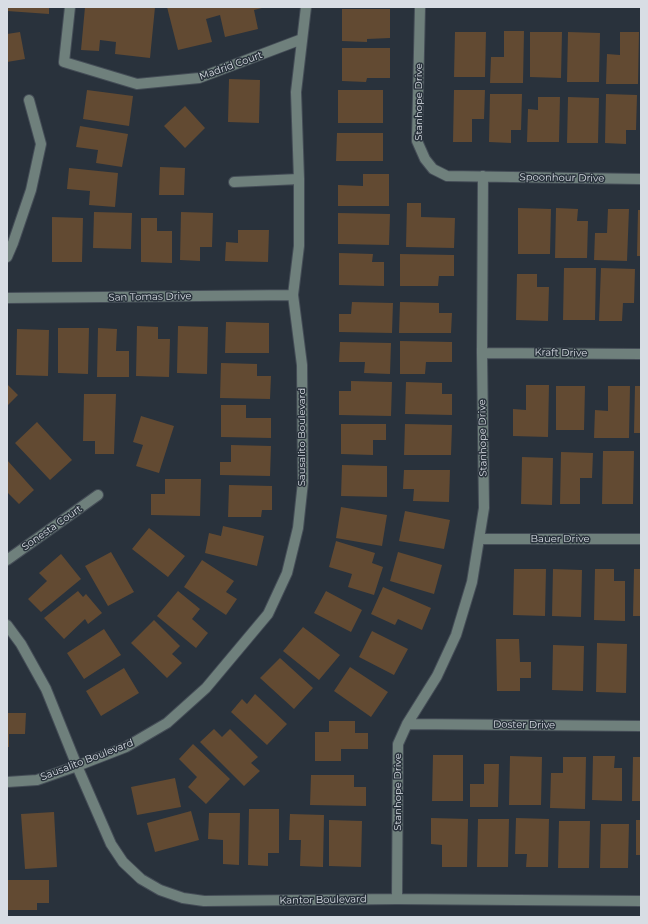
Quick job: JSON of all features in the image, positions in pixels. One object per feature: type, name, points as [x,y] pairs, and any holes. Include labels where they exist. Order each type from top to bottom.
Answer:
[{"type":"street","name":"Madrid Court","points":[[70,7],[64,62],[137,84],[199,78],[302,39]]},
{"type":"street","name":"Sausalito Boulevard","points":[[7,782],[37,780],[126,748],[167,723],[206,688],[268,614],[287,573],[298,528],[303,482],[302,365],[293,295],[299,246],[299,179],[296,92],[306,7]]},
{"type":"street","name":"Stanhope Drive","points":[[397,899],[398,744],[407,724],[437,676],[456,635],[472,582],[484,508],[482,353],[483,176],[447,176],[434,169],[425,159],[417,141],[420,7]]},
{"type":"street","points":[[7,257],[14,243],[31,190],[41,144],[29,100]]},
{"type":"street","name":"Spoonhour Drive","points":[[483,176],[641,179]]},
{"type":"street","points":[[234,182],[299,179]]},
{"type":"street","name":"San Tomas Drive","points":[[7,298],[293,295]]},
{"type":"street","name":"Kraft Drive","points":[[482,353],[641,354]]},
{"type":"street","name":"Sonesta Court","points":[[7,560],[98,495]]},
{"type":"street","name":"Bauer Drive","points":[[479,539],[641,539]]},
{"type":"street","name":"Kantor Boulevard","points":[[7,625],[21,644],[46,689],[111,844],[123,862],[141,879],[160,890],[183,898],[204,901],[397,899],[641,901]]},
{"type":"street","name":"Doster Drive","points":[[407,724],[641,726]]},
{"type":"building","points":[[7,7],[49,7],[49,14],[7,11]]},
{"type":"building","points":[[85,7],[155,7],[150,58],[115,54],[116,42],[100,40],[99,51],[81,50]]},
{"type":"building","points":[[167,7],[262,8],[254,10],[258,29],[225,37],[220,15],[206,19],[212,42],[178,50]]},
{"type":"building","points":[[342,9],[390,9],[390,38],[367,39],[367,42],[342,41]]},
{"type":"building","points":[[504,31],[524,31],[523,83],[490,83],[491,57],[504,57]]},
{"type":"building","points":[[20,32],[25,59],[7,62],[7,34]]},
{"type":"building","points":[[455,32],[486,32],[485,77],[454,77]]},
{"type":"building","points":[[530,32],[562,32],[561,78],[530,77]]},
{"type":"building","points":[[568,32],[600,33],[599,82],[567,82]]},
{"type":"building","points":[[620,32],[639,32],[638,84],[606,84],[607,54],[620,55]]},
{"type":"building","points":[[342,48],[390,48],[390,78],[367,78],[366,82],[342,81]]},
{"type":"building","points":[[229,79],[260,80],[259,123],[228,122]]},
{"type":"building","points":[[87,90],[133,96],[129,126],[83,119]]},
{"type":"building","points":[[338,90],[383,90],[383,123],[338,123]]},
{"type":"building","points":[[454,90],[485,90],[484,119],[472,119],[472,142],[453,142]]},
{"type":"building","points":[[490,94],[522,94],[521,130],[511,130],[511,143],[489,142]]},
{"type":"building","points":[[606,94],[637,95],[636,130],[626,130],[626,144],[605,143]]},
{"type":"building","points":[[538,97],[560,97],[559,142],[527,142],[528,109],[538,110]]},
{"type":"building","points":[[568,97],[599,98],[598,143],[567,143]]},
{"type":"building","points":[[185,106],[205,128],[185,148],[164,126]]},
{"type":"building","points":[[80,126],[128,134],[122,167],[96,163],[98,150],[76,147]]},
{"type":"building","points":[[337,133],[383,133],[383,161],[336,161]]},
{"type":"building","points":[[160,167],[185,168],[184,195],[159,195]]},
{"type":"building","points":[[69,168],[118,173],[115,207],[89,205],[90,191],[67,189]]},
{"type":"building","points":[[363,174],[389,174],[389,206],[338,206],[338,185],[363,186]]},
{"type":"building","points":[[407,203],[421,203],[421,217],[455,218],[454,248],[406,247]]},
{"type":"building","points":[[518,208],[551,209],[550,254],[518,254]]},
{"type":"building","points":[[556,208],[578,209],[577,221],[588,221],[587,258],[555,258]]},
{"type":"building","points":[[608,209],[629,209],[627,261],[594,260],[595,233],[607,233]]},
{"type":"building","points":[[638,210],[641,210],[641,256],[637,256]]},
{"type":"building","points":[[94,212],[132,213],[131,249],[93,248]]},
{"type":"building","points":[[181,212],[213,213],[212,247],[200,247],[200,261],[180,260]]},
{"type":"building","points":[[338,213],[390,214],[389,245],[338,244]]},
{"type":"building","points":[[52,217],[83,218],[82,262],[52,262]]},
{"type":"building","points":[[141,218],[157,218],[157,231],[172,231],[172,263],[141,262]]},
{"type":"building","points":[[238,230],[269,230],[268,262],[225,261],[226,242],[238,243]]},
{"type":"building","points":[[339,253],[373,254],[372,262],[384,262],[384,286],[339,285]]},
{"type":"building","points":[[400,254],[454,255],[454,276],[439,276],[438,286],[400,286]]},
{"type":"building","points":[[564,268],[596,268],[595,320],[563,320]]},
{"type":"building","points":[[601,268],[635,269],[634,303],[623,303],[622,321],[599,321]]},
{"type":"building","points":[[517,274],[537,274],[537,287],[549,287],[548,321],[516,320]]},
{"type":"building","points":[[352,302],[393,303],[392,333],[339,332],[339,314],[351,314]]},
{"type":"building","points":[[400,302],[439,303],[439,313],[452,313],[451,333],[399,333]]},
{"type":"building","points":[[226,322],[269,323],[269,353],[225,353]]},
{"type":"building","points":[[137,326],[158,327],[158,339],[170,339],[169,377],[136,376]]},
{"type":"building","points":[[178,326],[208,327],[207,374],[177,373]]},
{"type":"building","points":[[58,328],[89,328],[88,374],[58,373]]},
{"type":"building","points":[[98,328],[117,329],[116,351],[129,351],[129,377],[97,377]]},
{"type":"building","points":[[17,329],[49,330],[48,376],[16,375]]},
{"type":"building","points":[[400,341],[452,342],[452,362],[426,362],[425,374],[400,374]]},
{"type":"building","points":[[340,342],[391,343],[390,374],[364,373],[365,362],[339,362]]},
{"type":"building","points":[[221,363],[257,364],[257,376],[271,376],[270,399],[220,398]]},
{"type":"building","points":[[351,381],[392,382],[391,416],[339,415],[339,391],[351,391]]},
{"type":"building","points":[[406,382],[442,383],[442,394],[452,394],[452,415],[405,414]]},
{"type":"building","points":[[7,384],[18,395],[7,406]]},
{"type":"building","points":[[526,385],[549,385],[548,437],[513,436],[513,409],[526,410]]},
{"type":"building","points":[[556,386],[585,386],[584,430],[556,430]]},
{"type":"building","points":[[608,386],[630,386],[629,438],[594,438],[595,410],[608,411]]},
{"type":"building","points":[[635,386],[641,386],[641,433],[634,433]]},
{"type":"building","points":[[84,394],[116,394],[114,454],[95,454],[95,441],[83,441]]},
{"type":"building","points":[[221,405],[246,405],[246,418],[271,418],[271,438],[221,437]]},
{"type":"building","points":[[141,416],[174,426],[159,473],[136,466],[143,445],[133,442]]},
{"type":"building","points":[[37,422],[72,460],[50,480],[15,443]]},
{"type":"building","points":[[341,424],[386,424],[386,440],[373,440],[373,455],[341,454]]},
{"type":"building","points":[[405,424],[452,425],[451,455],[404,455]]},
{"type":"building","points":[[231,445],[271,446],[270,476],[220,475],[220,462],[231,462]]},
{"type":"building","points":[[603,451],[634,451],[633,504],[602,504]]},
{"type":"building","points":[[561,452],[593,453],[592,478],[580,478],[580,504],[560,504]]},
{"type":"building","points":[[522,457],[553,458],[552,505],[521,504]]},
{"type":"building","points":[[7,460],[34,490],[19,504],[7,492]]},
{"type":"building","points":[[342,465],[387,466],[387,497],[341,496]]},
{"type":"building","points":[[404,470],[450,470],[449,502],[413,501],[414,489],[403,489]]},
{"type":"building","points":[[165,479],[201,479],[200,516],[151,515],[151,494],[165,494]]},
{"type":"building","points":[[229,485],[272,486],[272,510],[262,510],[261,517],[228,517]]},
{"type":"building","points":[[341,507],[387,515],[382,546],[336,538]]},
{"type":"building","points":[[405,511],[450,520],[444,549],[399,541]]},
{"type":"building","points":[[223,526],[264,536],[257,566],[205,553],[209,533],[221,536]]},
{"type":"building","points":[[149,528],[185,556],[168,577],[132,549]]},
{"type":"building","points":[[336,541],[375,553],[372,563],[383,567],[374,595],[348,587],[352,574],[329,567]]},
{"type":"building","points":[[111,552],[134,592],[108,606],[85,566]]},
{"type":"building","points":[[398,552],[442,565],[434,594],[390,581]]},
{"type":"building","points":[[61,554],[81,579],[41,612],[28,599],[47,581],[39,573]]},
{"type":"building","points":[[202,560],[234,581],[226,592],[237,599],[226,615],[184,587]]},
{"type":"building","points":[[514,569],[546,569],[545,616],[513,615]]},
{"type":"building","points":[[553,569],[582,570],[581,617],[552,616]]},
{"type":"building","points":[[595,569],[614,569],[614,581],[625,581],[625,621],[594,620]]},
{"type":"building","points":[[634,569],[641,569],[641,616],[633,616]]},
{"type":"building","points":[[383,587],[431,608],[422,630],[398,619],[395,625],[371,614]]},
{"type":"building","points":[[78,591],[83,597],[86,594],[102,613],[88,624],[85,619],[64,639],[44,618]]},
{"type":"building","points":[[178,591],[200,609],[192,619],[208,633],[196,648],[157,616]]},
{"type":"building","points":[[326,591],[362,610],[351,632],[314,613]]},
{"type":"building","points":[[154,620],[180,646],[172,654],[182,663],[167,678],[131,643]]},
{"type":"building","points":[[303,627],[340,655],[319,680],[283,651]]},
{"type":"building","points":[[104,629],[121,655],[84,679],[67,653]]},
{"type":"building","points":[[372,631],[408,649],[394,675],[359,657]]},
{"type":"building","points":[[496,639],[519,639],[520,662],[531,662],[531,678],[520,678],[520,691],[497,691]]},
{"type":"building","points":[[597,643],[627,644],[626,693],[596,692]]},
{"type":"building","points":[[553,645],[584,646],[583,691],[552,690]]},
{"type":"building","points":[[280,658],[313,688],[294,709],[260,678]]},
{"type":"building","points":[[350,667],[388,692],[371,717],[334,691]]},
{"type":"building","points":[[124,668],[139,693],[101,716],[86,691]]},
{"type":"building","points":[[255,694],[287,724],[267,745],[231,712],[242,699],[247,704]]},
{"type":"building","points":[[7,713],[26,713],[25,734],[9,734],[9,747],[7,747]]},
{"type":"building","points":[[329,721],[355,721],[355,733],[368,733],[368,749],[341,749],[341,761],[315,761],[315,732],[329,732]]},
{"type":"building","points":[[214,729],[222,737],[230,729],[258,757],[251,763],[260,771],[244,786],[200,742]]},
{"type":"building","points":[[193,744],[230,779],[206,804],[188,787],[197,777],[179,759]]},
{"type":"building","points":[[433,755],[463,755],[463,801],[432,801]]},
{"type":"building","points":[[510,756],[542,757],[541,805],[509,805]]},
{"type":"building","points":[[593,756],[615,756],[614,768],[622,768],[622,801],[592,800]]},
{"type":"building","points":[[563,757],[586,757],[585,809],[550,808],[551,773],[563,773]]},
{"type":"building","points":[[633,757],[641,757],[641,801],[632,801]]},
{"type":"building","points":[[484,764],[499,764],[498,807],[470,807],[470,784],[484,784]]},
{"type":"building","points":[[311,775],[354,775],[354,787],[366,787],[366,806],[310,805]]},
{"type":"building","points":[[175,778],[181,807],[137,815],[131,787]]},
{"type":"building","points":[[249,809],[279,809],[279,853],[268,853],[268,866],[248,865]]},
{"type":"building","points":[[191,811],[199,840],[155,852],[147,823]]},
{"type":"building","points":[[54,812],[57,867],[25,869],[21,814]]},
{"type":"building","points":[[209,813],[240,813],[239,865],[223,864],[223,840],[208,839]]},
{"type":"building","points":[[290,814],[324,815],[323,867],[300,866],[301,840],[289,840]]},
{"type":"building","points":[[431,818],[468,819],[467,867],[442,867],[442,845],[431,844]]},
{"type":"building","points":[[516,818],[549,819],[548,867],[526,867],[527,854],[515,854]]},
{"type":"building","points":[[478,819],[509,819],[508,867],[477,867]]},
{"type":"building","points":[[329,820],[362,821],[361,867],[329,866]]},
{"type":"building","points":[[636,820],[641,820],[641,855],[636,855]]},
{"type":"building","points":[[559,821],[590,821],[589,868],[558,868]]},
{"type":"building","points":[[601,824],[629,824],[628,868],[600,868]]},
{"type":"building","points":[[7,880],[49,880],[49,903],[37,903],[37,910],[7,910]]}]
